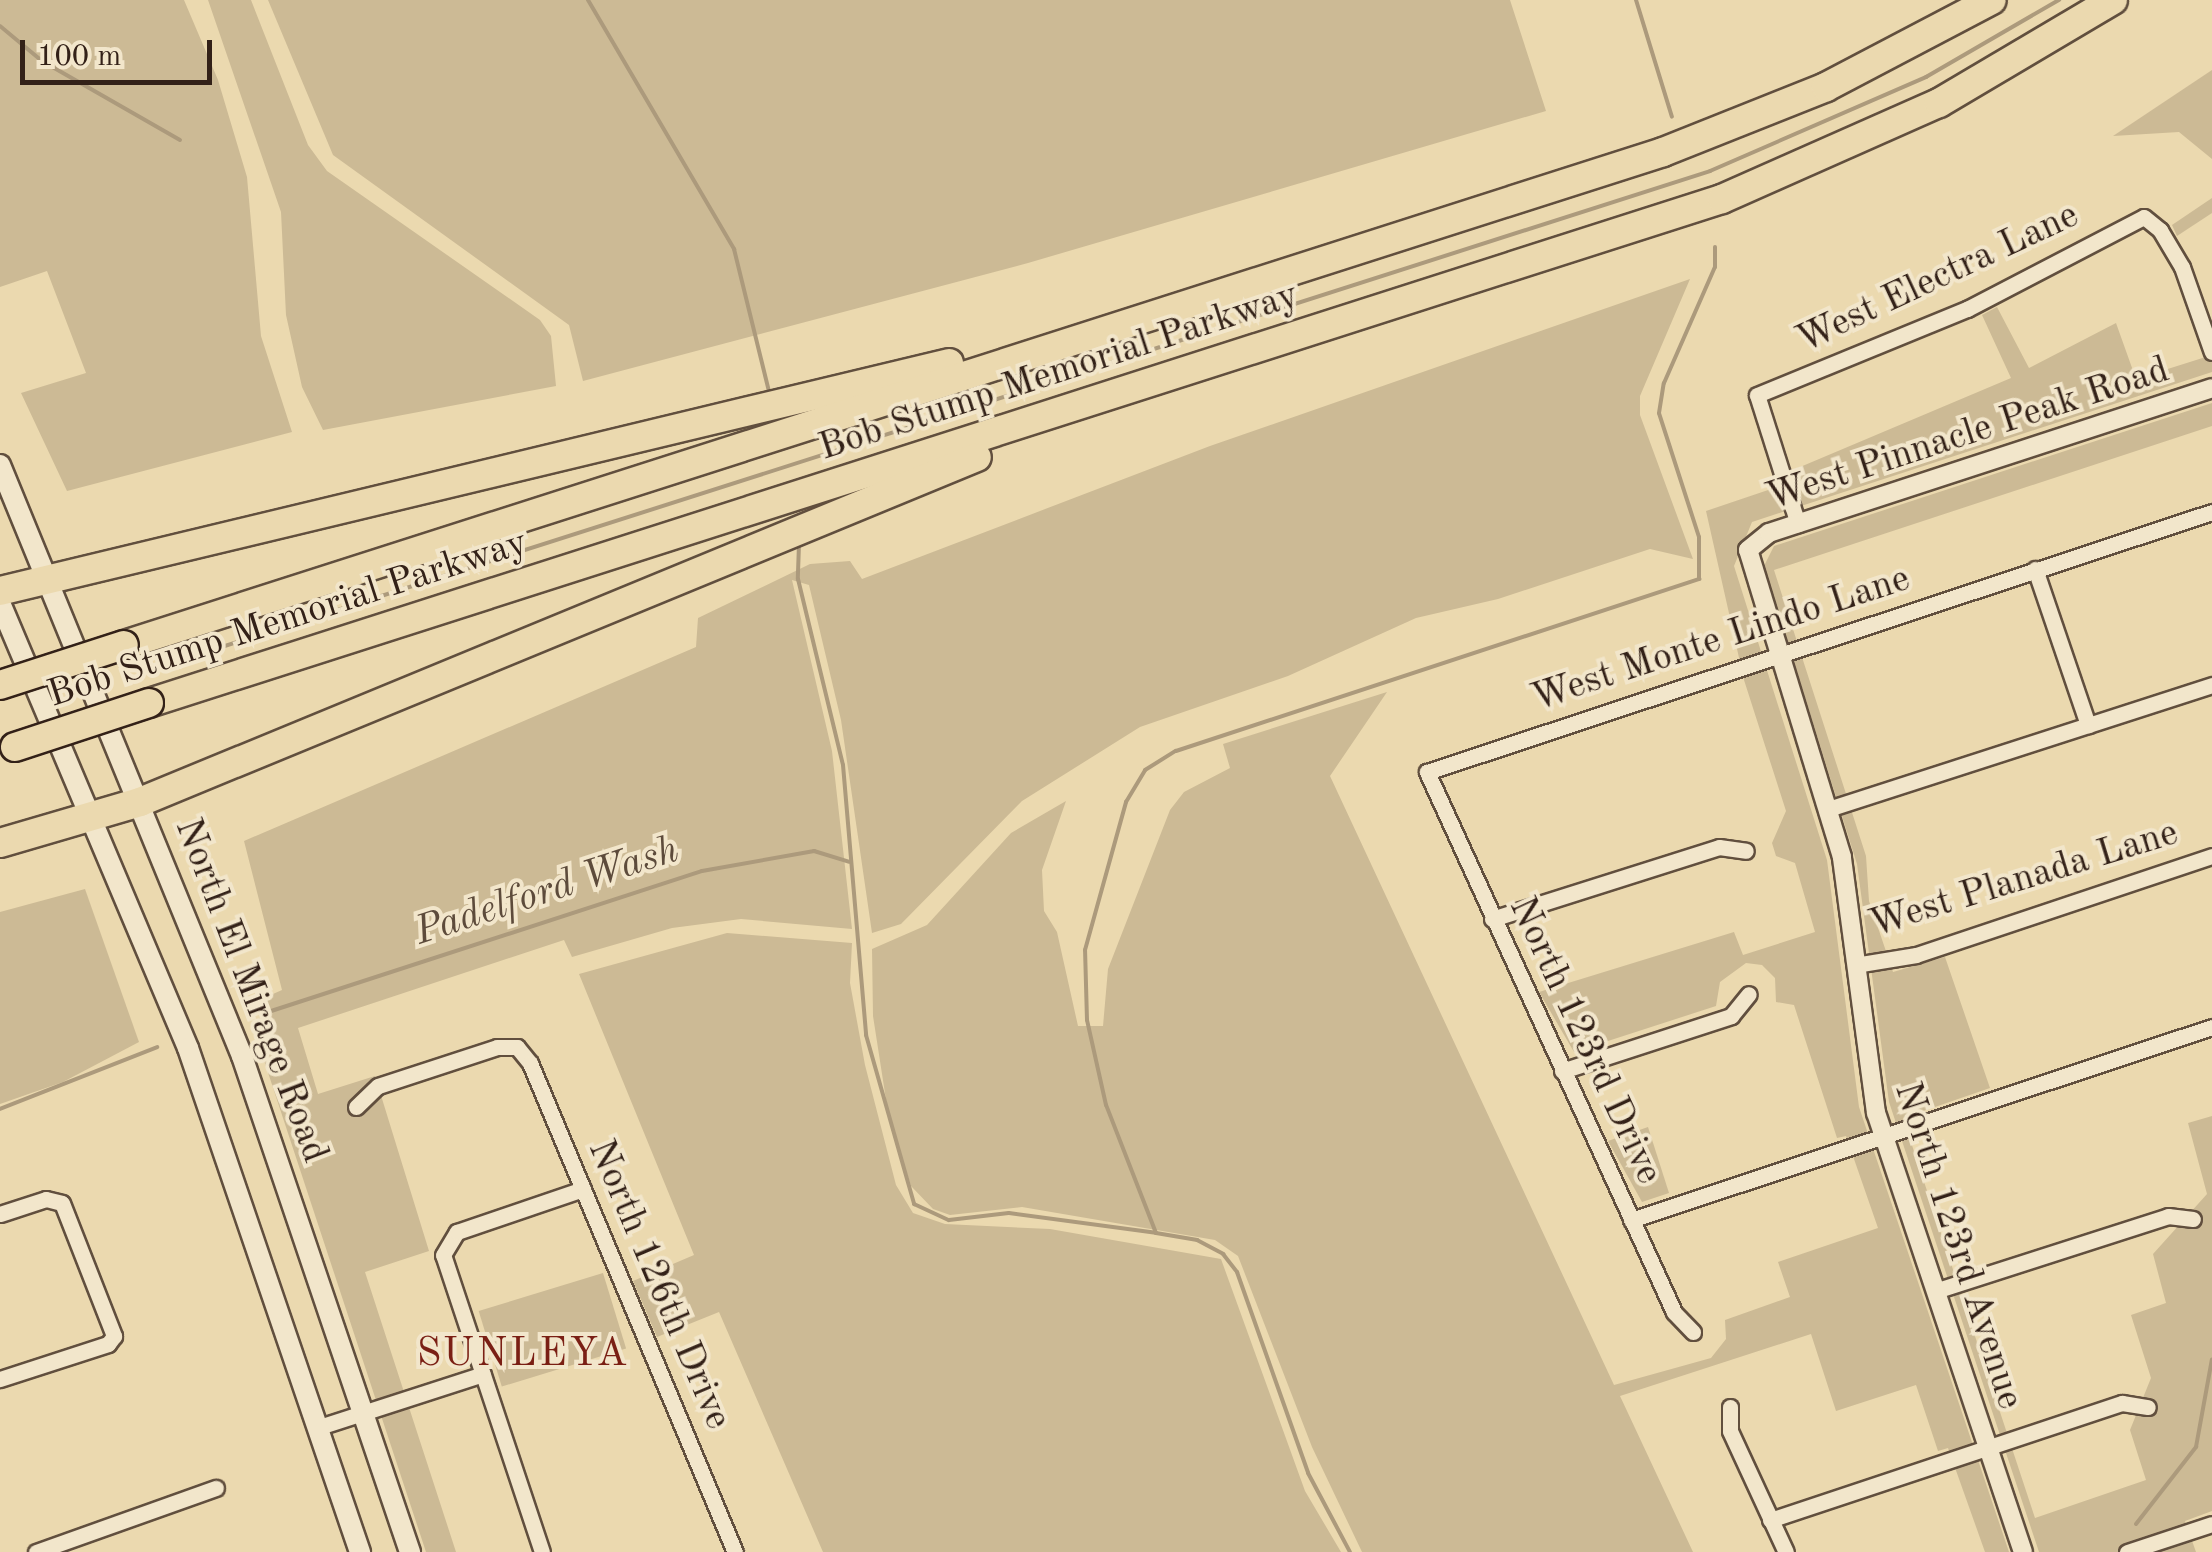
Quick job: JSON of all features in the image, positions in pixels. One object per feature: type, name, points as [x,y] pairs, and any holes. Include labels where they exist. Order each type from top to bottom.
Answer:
[{"type":"highway","name":"Bob Stump Memorial Parkway","points":[[0,685],[747,430],[1504,207],[1698,140],[1860,71],[1992,0]]},
{"type":"highway","name":"Bob Stump Memorial Parkway","points":[[7,749],[750,512],[814,506],[1722,199],[1939,103],[2113,0]]},
{"type":"highway","points":[[0,592],[45,577],[747,430]]},
{"type":"highway","points":[[0,843],[140,802],[761,544],[814,506]]},
{"type":"main road","name":"North El Mirage Road","points":[[0,465],[242,1056],[410,1552]]},
{"type":"main road","name":"North El Mirage Road","points":[[0,602],[188,1048],[360,1552]]},
{"type":"street","name":"West Electra Lane","points":[[1798,524],[1757,394],[1967,309],[2144,217],[2160,230],[2182,267],[2212,352]]},
{"type":"street","name":"West Pinnacle Peak Road","points":[[1748,550],[1769,532],[2212,388]]},
{"type":"street","name":"West Monte Lindo Lane","points":[[1427,772],[2212,512]]},
{"type":"street","name":"North 123rd Avenue","points":[[1748,550],[1777,655],[1842,857],[1871,1092],[1883,1137],[2023,1552]]},
{"type":"street","points":[[2035,569],[2088,725]]},
{"type":"street","points":[[1828,810],[2212,686]]},
{"type":"street","name":"North 123rd Drive","points":[[1427,772],[1674,1312],[1693,1332]]},
{"type":"street","points":[[1492,920],[1719,846],[1746,850]]},
{"type":"street","name":"West Planada Lane","points":[[1855,965],[1916,954],[2212,856]]},
{"type":"street","points":[[1562,1070],[1731,1016],[1749,994]]},
{"type":"street","points":[[1631,1220],[2212,1028]]},
{"type":"street","name":"North 126th Drive","points":[[356,1107],[378,1086],[497,1047],[517,1046],[530,1063],[735,1552]]},
{"type":"street","points":[[542,1552],[445,1243],[457,1232],[583,1190]]},
{"type":"street","points":[[0,1214],[57,1198],[114,1336],[108,1344],[0,1379]]},
{"type":"street","points":[[1935,1291],[2168,1216],[2192,1219]]},
{"type":"street","points":[[320,1428],[483,1374]]},
{"type":"street","points":[[1770,1520],[2122,1403],[2148,1407]]},
{"type":"street","points":[[1730,1407],[1730,1431],[1786,1552]]},
{"type":"street","points":[[36,1552],[216,1488]]},
{"type":"street","points":[[2127,1552],[2212,1524]]},
{"type":"shaded area","points":[[0,0],[184,0],[218,80],[247,177],[261,336],[292,432],[67,491],[21,393],[86,373],[47,271],[0,287]]},
{"type":"shaded area","points":[[208,0],[251,0],[308,145],[327,171],[540,320],[551,336],[556,386],[323,430],[302,387],[286,315],[281,212]]},
{"type":"shaded area","points":[[268,0],[1510,0],[1546,111],[1028,263],[583,381],[569,325],[333,155]]},
{"type":"shaded area","points":[[2212,70],[2212,159],[2179,132],[2113,136]]},
{"type":"shaded area","points":[[2212,198],[2212,213],[2177,236],[2172,225]]},
{"type":"shaded area","points":[[1690,279],[1640,396],[1640,415],[1693,559],[1650,549],[1498,599],[1416,618],[1288,676],[1140,727],[1022,801],[901,924],[872,933],[841,720],[809,585],[792,580],[832,751],[852,929],[741,919],[672,928],[572,957],[564,940],[298,1028],[318,1094],[375,1076],[429,1251],[365,1272],[456,1552],[426,1552],[253,1027],[260,1024],[264,998],[282,990],[244,841],[696,647],[698,618],[810,564],[850,561],[862,579],[1210,446]]},
{"type":"shaded area","points":[[1997,307],[2029,368],[2116,323],[2136,379],[2212,355],[2212,372],[1752,522],[1734,566],[1827,860],[1859,1107],[2009,1552],[1985,1552],[1948,1448],[1938,1451],[1916,1385],[1836,1411],[1811,1334],[1620,1396],[1693,1552],[1362,1552],[1312,1447],[1238,1256],[1215,1240],[1022,1207],[950,1215],[933,1209],[911,1186],[889,1119],[873,1016],[872,949],[927,925],[1011,833],[1066,801],[1042,870],[1044,911],[1057,932],[1078,1026],[1103,1026],[1108,969],[1170,810],[1184,792],[1230,768],[1223,744],[1387,692],[1330,776],[1614,1385],[1711,1358],[1726,1339],[1725,1320],[1790,1297],[1778,1262],[1878,1228],[1846,1136],[1837,1138],[1794,1005],[1776,1002],[1775,978],[1762,965],[1746,963],[1720,982],[1716,1006],[1574,1052],[1539,992],[1734,932],[1743,955],[1815,932],[1795,863],[1776,856],[1772,843],[1786,811],[1744,680],[1706,511],[1795,481],[1793,470],[2011,378],[1982,315]]},
{"type":"shaded area","points":[[2212,403],[2212,426],[1774,570],[1866,856],[1869,901],[1893,972],[1945,957],[1990,1088],[1903,1118],[2035,1518],[2146,1480],[2130,1430],[2151,1378],[2131,1315],[2166,1303],[2153,1254],[2207,1194],[2188,1123],[2212,1116],[2212,1511],[2185,1521],[2196,1552],[2039,1552],[1889,1102],[1857,864],[1764,566],[1774,546]]},
{"type":"shaded area","points":[[85,889],[139,1042],[63,1082],[0,1104],[0,912]]},
{"type":"shaded area","points":[[727,933],[852,943],[850,983],[865,1065],[896,1185],[913,1213],[945,1224],[1050,1229],[1221,1259],[1305,1491],[1341,1552],[823,1552],[719,1312],[657,1337],[633,1281],[694,1255],[579,974]]},
{"type":"shaded area","points":[[1648,1127],[1669,1193],[1642,1202],[1608,1141]]},
{"type":"shaded area","points":[[603,1273],[626,1349],[502,1387],[479,1311]]},
{"type":"waterway","points":[[588,0],[734,249],[770,396]]},
{"type":"waterway","points":[[1636,0],[1672,117]]},
{"type":"waterway","points":[[206,652],[1710,171],[1926,77],[2059,0]]},
{"type":"waterway","points":[[0,26],[42,61],[180,140]]},
{"type":"waterway","points":[[1156,1233],[1106,1105],[1087,1020],[1085,950],[1126,802],[1145,770],[1176,751],[1699,579],[1699,537],[1659,413],[1664,383],[1715,267],[1715,247]]},
{"type":"waterway","points":[[799,544],[798,579],[843,765],[866,1035],[914,1204],[949,1220],[1009,1213],[1197,1240],[1223,1254],[1237,1272],[1308,1473],[1350,1552]]},
{"type":"waterway","name":"Padelford Wash","points":[[265,1013],[702,871],[814,851],[849,862]]},
{"type":"waterway","name":"Padelford Wash","points":[[0,1109],[157,1047]]},
{"type":"waterway","points":[[2136,1524],[2196,1447],[2212,1359]]},
{"type":"district","name":"SUNLEYA","points":[[523,1355]]}]
